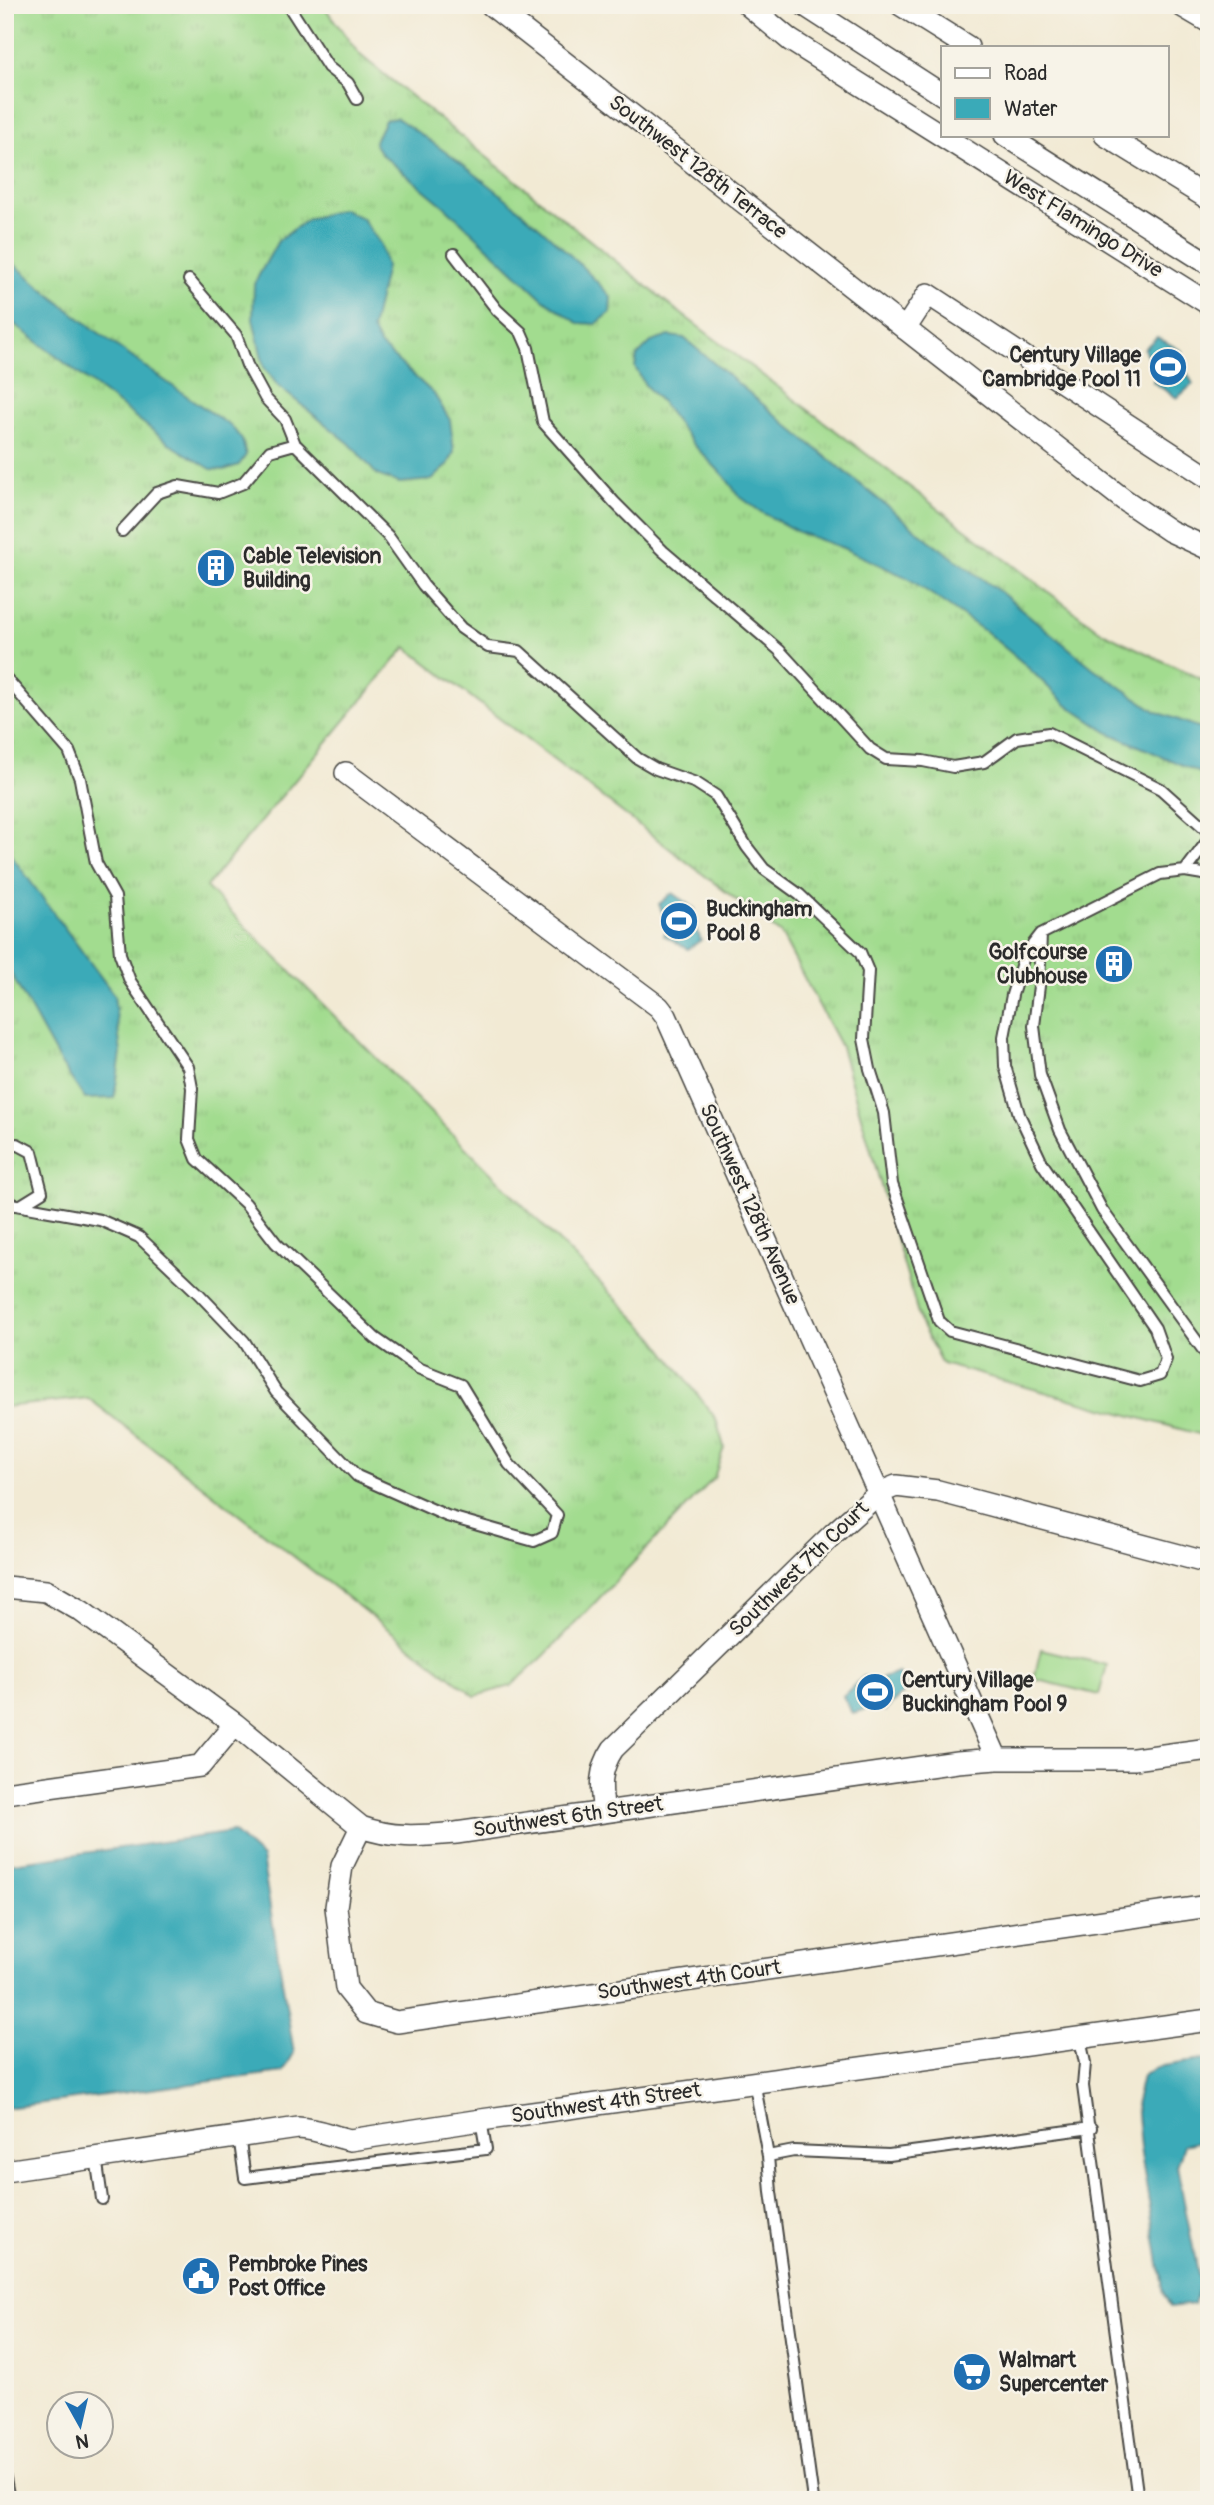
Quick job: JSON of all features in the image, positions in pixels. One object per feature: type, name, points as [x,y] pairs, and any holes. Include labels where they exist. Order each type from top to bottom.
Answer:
[{"type":"street","name":"Southwest 128th Terrace","points":[[491,5],[1130,505],[1170,531],[1209,549]]},
{"type":"street","name":"West Flamingo Drive","points":[[748,5],[790,40],[941,135]]},
{"type":"street","points":[[804,5],[941,94]]},
{"type":"street","points":[[901,5],[966,46]]},
{"type":"street","points":[[1180,5],[1209,22]]},
{"type":"street","name":"West Flamingo Drive","points":[[942,136],[1209,304]]},
{"type":"street","name":"West Flamingo Drive","points":[[1007,136],[1209,264]]},
{"type":"street","points":[[1107,136],[1209,199]]},
{"type":"street","points":[[905,329],[928,294],[1209,478]]},
{"type":"street","name":"Southwest 128th Avenue","points":[[346,773],[583,948],[663,1011],[997,1759]]},
{"type":"street","name":"Southwest 7th Court","points":[[604,1812],[600,1784],[605,1760],[613,1748],[820,1546],[879,1493],[896,1486],[938,1492],[1209,1563]]},
{"type":"street","name":"Southwest 6th Street","points":[[5,1587],[46,1591],[81,1611],[235,1724],[361,1827],[382,1835],[456,1833],[861,1774],[997,1759],[1134,1759],[1209,1749]]},
{"type":"street","points":[[5,1793],[200,1766],[235,1724]]},
{"type":"street","name":"Southwest 4th Court","points":[[361,1827],[342,1866],[336,1907],[346,1988],[366,2014],[397,2021],[1209,1906]]},
{"type":"street","name":"Southwest 4th Street","points":[[5,2171],[298,2128],[319,2129],[331,2136],[350,2140],[754,2081],[1209,2020]]},
{"type":"lane","points":[[288,5],[328,67],[348,83],[358,99]]},
{"type":"lane","points":[[454,254],[497,310],[521,332],[528,348],[543,422],[614,502],[663,551],[779,650],[870,749],[886,759],[953,766],[984,762],[1017,738],[1049,733],[1161,789],[1209,832]]},
{"type":"lane","points":[[189,280],[236,335],[247,365],[265,398],[285,418],[295,444],[388,536],[423,585],[461,628],[488,647],[519,651],[637,758],[656,769],[696,783],[716,796],[747,847],[764,869],[800,895],[860,953],[868,971],[864,1039],[884,1113],[892,1184],[939,1321],[950,1331],[1140,1381],[1160,1375],[1166,1359],[1156,1328],[1042,1163],[1019,1114],[1005,1066],[1004,1037],[1012,995],[1024,956],[1041,934],[1160,874],[1185,871],[1209,875]]},
{"type":"lane","points":[[122,531],[157,493],[178,486],[218,493],[243,483],[270,451],[295,444]]},
{"type":"lane","points":[[5,677],[69,751],[80,779],[96,863],[116,897],[120,954],[130,981],[188,1067],[192,1088],[189,1139],[197,1159],[246,1204],[276,1243],[375,1338],[418,1368],[461,1385],[509,1464],[557,1515],[552,1533],[534,1541],[447,1516],[357,1476],[276,1392],[244,1341],[139,1237],[100,1220],[5,1203]]},
{"type":"lane","points":[[1185,871],[1209,839]]},
{"type":"lane","points":[[1041,934],[1040,986],[1034,1026],[1040,1075],[1060,1130],[1102,1210],[1209,1358]]},
{"type":"lane","points":[[5,1149],[17,1144],[32,1152],[39,1174],[42,1192],[21,1205]]},
{"type":"lane","points":[[1080,2039],[1085,2063],[1083,2086],[1091,2128],[1138,2500]]},
{"type":"lane","points":[[754,2081],[768,2156],[813,2500]]},
{"type":"lane","points":[[239,2136],[245,2178],[486,2149],[481,2120]]},
{"type":"lane","points":[[768,2156],[794,2151],[889,2155],[1091,2128]]},
{"type":"lane","points":[[96,2157],[102,2199]]},
{"type":"lane","points":[[5,2478],[9,2500]]},
{"type":"green space","points":[[5,5],[323,5],[359,54],[675,309],[1100,631],[1209,683],[1209,1437],[942,1364],[921,1324],[841,1047],[781,934],[406,647],[206,887],[653,1336],[716,1419],[724,1447],[714,1478],[544,1656],[511,1686],[475,1696],[88,1398],[5,1407]]},
{"type":"green space","points":[[1041,1649],[1107,1665],[1099,1695],[1034,1679]]},
{"type":"water","points":[[397,118],[482,179],[562,247],[611,297],[610,313],[596,324],[578,323],[543,299],[444,206],[381,154],[374,143],[385,120]]},
{"type":"water","points":[[343,209],[362,218],[381,245],[386,267],[372,329],[380,345],[434,394],[450,420],[454,452],[448,465],[432,480],[399,483],[377,475],[350,444],[278,386],[264,367],[253,319],[254,284],[278,241],[308,219]]},
{"type":"water","points":[[5,256],[87,324],[232,427],[242,440],[246,455],[239,465],[224,470],[211,469],[173,446],[5,317]]},
{"type":"water","points":[[669,336],[684,338],[929,540],[1003,594],[1093,668],[1157,712],[1209,731],[1209,777],[1109,733],[1067,705],[986,632],[908,578],[843,548],[798,532],[761,512],[739,496],[645,385],[635,367],[637,356],[651,342]]},
{"type":"water","name":"Century Village Cambridge Pool 11","points":[[1157,337],[1182,351],[1181,362],[1193,384],[1177,398],[1153,382],[1156,372],[1144,349]]},
{"type":"water","points":[[5,847],[114,995],[121,1054],[114,1098],[85,1099],[60,1062],[5,963]]},
{"type":"water","name":"Buckingham Pool 8","points":[[673,893],[695,909],[691,916],[701,940],[688,949],[664,935],[668,926],[659,904]]},
{"type":"water","name":"Century Village Buckingham Pool 9","points":[[898,1673],[907,1689],[885,1711],[879,1706],[852,1713],[843,1696],[864,1676],[874,1681]]},
{"type":"water","points":[[233,1832],[262,1858],[294,2053],[283,2072],[5,2108],[5,1864]]},
{"type":"water","points":[[1209,2059],[1209,2139],[1184,2145],[1177,2166],[1200,2283],[1194,2304],[1170,2307],[1164,2294],[1140,2148],[1136,2102],[1142,2076],[1157,2067]]},
{"type":"place","name":"Century Village Cambridge Pool 11","points":[[1168,367]]},
{"type":"place","name":"Cable Television Building","points":[[216,568]]},
{"type":"place","name":"Buckingham Pool 8","points":[[679,921]]},
{"type":"place","name":"Golfcourse Clubhouse","points":[[1114,964]]},
{"type":"place","name":"Century Village Buckingham Pool 9","points":[[875,1692]]},
{"type":"place","name":"Pembroke Pines Post Office","points":[[201,2276]]},
{"type":"place","name":"Walmart Supercenter","points":[[972,2372]]}]
